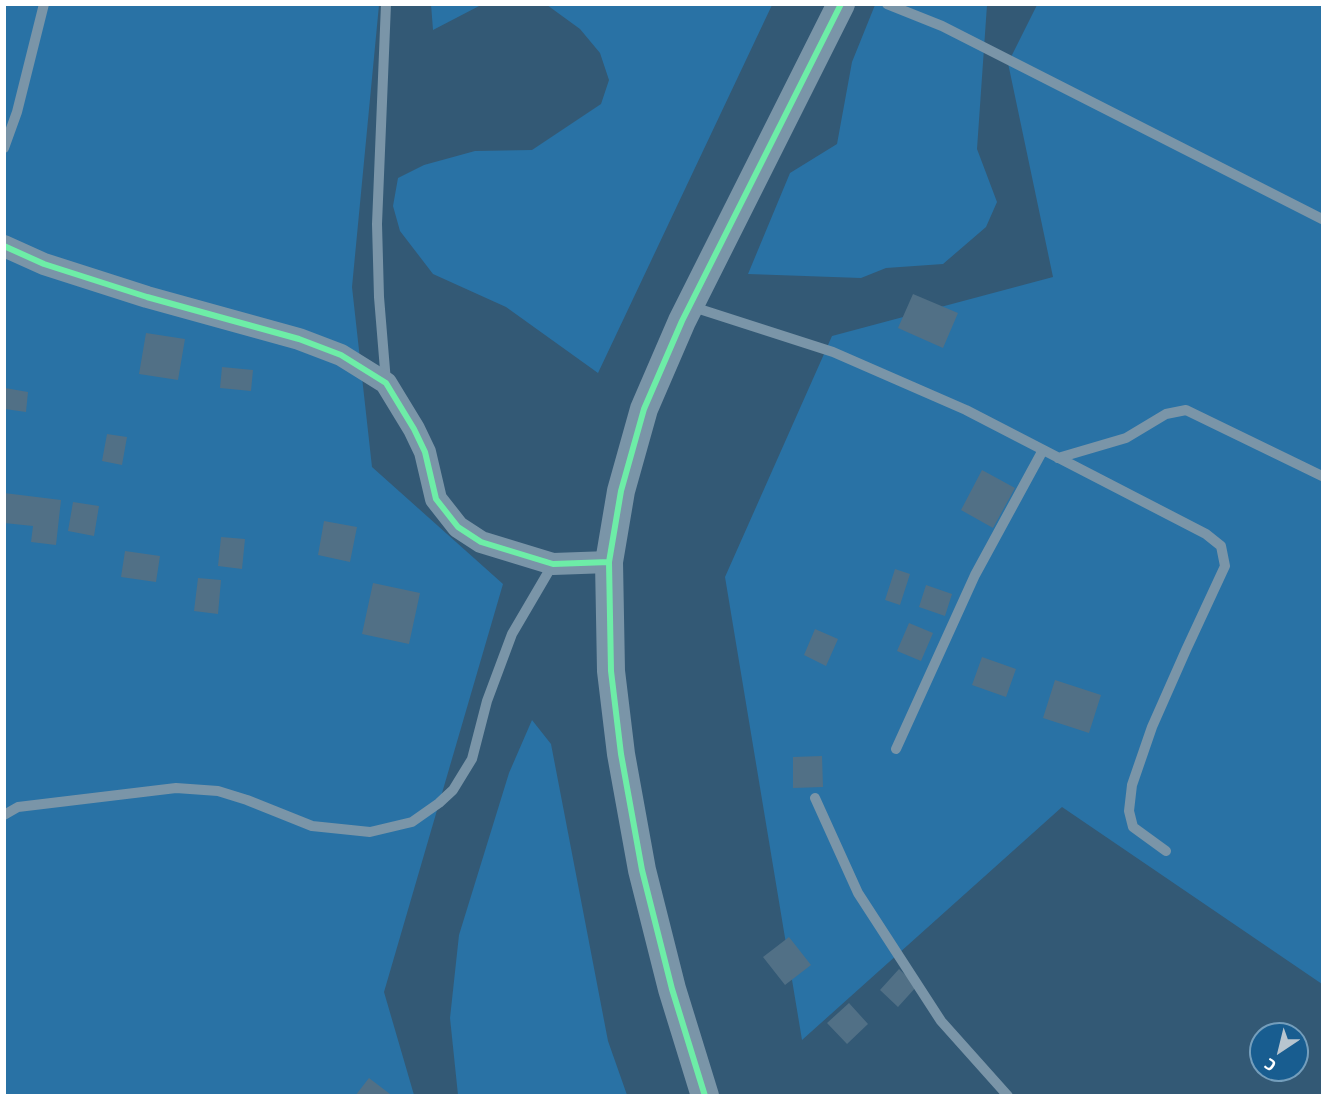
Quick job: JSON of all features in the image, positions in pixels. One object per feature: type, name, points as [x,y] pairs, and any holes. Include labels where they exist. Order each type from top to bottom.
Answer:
[{"type":"street","points":[[705,1095],[672,989],[642,870],[621,754],[611,671],[609,562],[621,491],[644,409],[690,306],[841,4]]},
{"type":"street","points":[[4,246],[44,264],[147,297],[299,339],[341,355],[386,383],[425,452],[436,499],[458,527],[481,542],[553,564],[609,562]]},
{"type":"lane","points":[[4,148],[17,112],[44,4]]},
{"type":"lane","points":[[386,4],[377,224],[379,297],[386,383]]},
{"type":"lane","points":[[886,4],[942,26],[1323,219]]},
{"type":"lane","points":[[690,306],[833,352],[966,410],[1206,534],[1221,546],[1226,566],[1152,728],[1132,785],[1129,811],[1133,827],[1166,850]]},
{"type":"lane","points":[[1058,458],[1126,438],[1166,414],[1186,410],[1323,476]]},
{"type":"lane","points":[[896,748],[975,575],[1043,450]]},
{"type":"lane","points":[[4,809],[176,788],[218,791],[312,826],[370,832],[412,822],[453,790],[472,759],[487,701],[512,634],[553,564]]},
{"type":"lane","points":[[815,798],[858,893],[941,1021],[1008,1095]]},
{"type":"lane","points":[[4,815],[18,807]]},
{"type":"shaded area","points":[[431,4],[481,4],[481,5],[433,30]]},
{"type":"shaded area","points":[[5,5],[379,5],[352,287],[372,467],[503,584],[384,992],[414,1095],[5,1096]]},
{"type":"shaded area","points":[[547,5],[772,5],[598,373],[506,307],[433,274],[400,231],[393,206],[398,178],[424,165],[475,151],[532,150],[601,104],[609,80],[600,53],[580,29]]},
{"type":"shaded area","points":[[875,5],[987,5],[977,149],[997,202],[986,227],[943,264],[886,268],[861,278],[748,274],[790,173],[837,144],[852,62]]},
{"type":"shaded area","points":[[1037,5],[1322,5],[1322,984],[1062,807],[802,1040],[725,577],[832,336],[1053,277],[1008,63]]},
{"type":"shaded area","points":[[532,720],[551,744],[608,1041],[627,1095],[458,1095],[450,1018],[459,935],[509,773]]},
{"type":"building","points":[[913,294],[958,313],[943,348],[898,328]]},
{"type":"building","points":[[146,333],[185,339],[178,380],[139,374]]},
{"type":"building","points":[[222,367],[253,370],[251,391],[220,388]]},
{"type":"building","points":[[5,388],[28,392],[26,412],[5,409]]},
{"type":"building","points":[[107,434],[127,437],[122,465],[102,461]]},
{"type":"building","points":[[982,470],[1015,488],[993,528],[961,510]]},
{"type":"building","points":[[4,493],[61,500],[56,545],[31,542],[33,526],[4,523]]},
{"type":"building","points":[[73,502],[99,506],[94,536],[68,531]]},
{"type":"building","points":[[324,521],[357,527],[350,562],[318,555]]},
{"type":"building","points":[[221,537],[245,539],[242,569],[218,566]]},
{"type":"building","points":[[125,551],[160,556],[156,582],[121,577]]},
{"type":"building","points":[[895,569],[910,574],[900,605],[885,600]]},
{"type":"building","points":[[198,578],[221,580],[218,614],[194,611]]},
{"type":"building","points":[[373,583],[420,593],[409,644],[362,634]]},
{"type":"building","points":[[926,585],[952,594],[945,616],[919,607]]},
{"type":"building","points":[[909,623],[933,633],[921,661],[897,651]]},
{"type":"building","points":[[815,629],[838,639],[826,666],[804,655]]},
{"type":"building","points":[[982,657],[1016,669],[1006,697],[972,685]]},
{"type":"building","points":[[1055,680],[1101,695],[1089,733],[1043,718]]},
{"type":"building","points":[[822,756],[823,787],[793,788],[793,757]]},
{"type":"building","points":[[789,937],[811,965],[785,985],[763,957]]},
{"type":"building","points":[[899,969],[917,986],[898,1007],[880,990]]},
{"type":"building","points":[[849,1003],[868,1024],[847,1044],[827,1023]]},
{"type":"building","points":[[369,1078],[390,1094],[388,1096],[355,1096]]},
{"type":"cycle path","points":[[705,1096],[672,989],[642,870],[621,754],[611,671],[609,562],[621,491],[644,409],[682,321],[841,4]]},
{"type":"cycle path","points":[[4,246],[44,264],[147,297],[299,339],[341,355],[386,383],[425,452],[436,499],[458,527],[481,542],[553,564],[609,562]]}]
